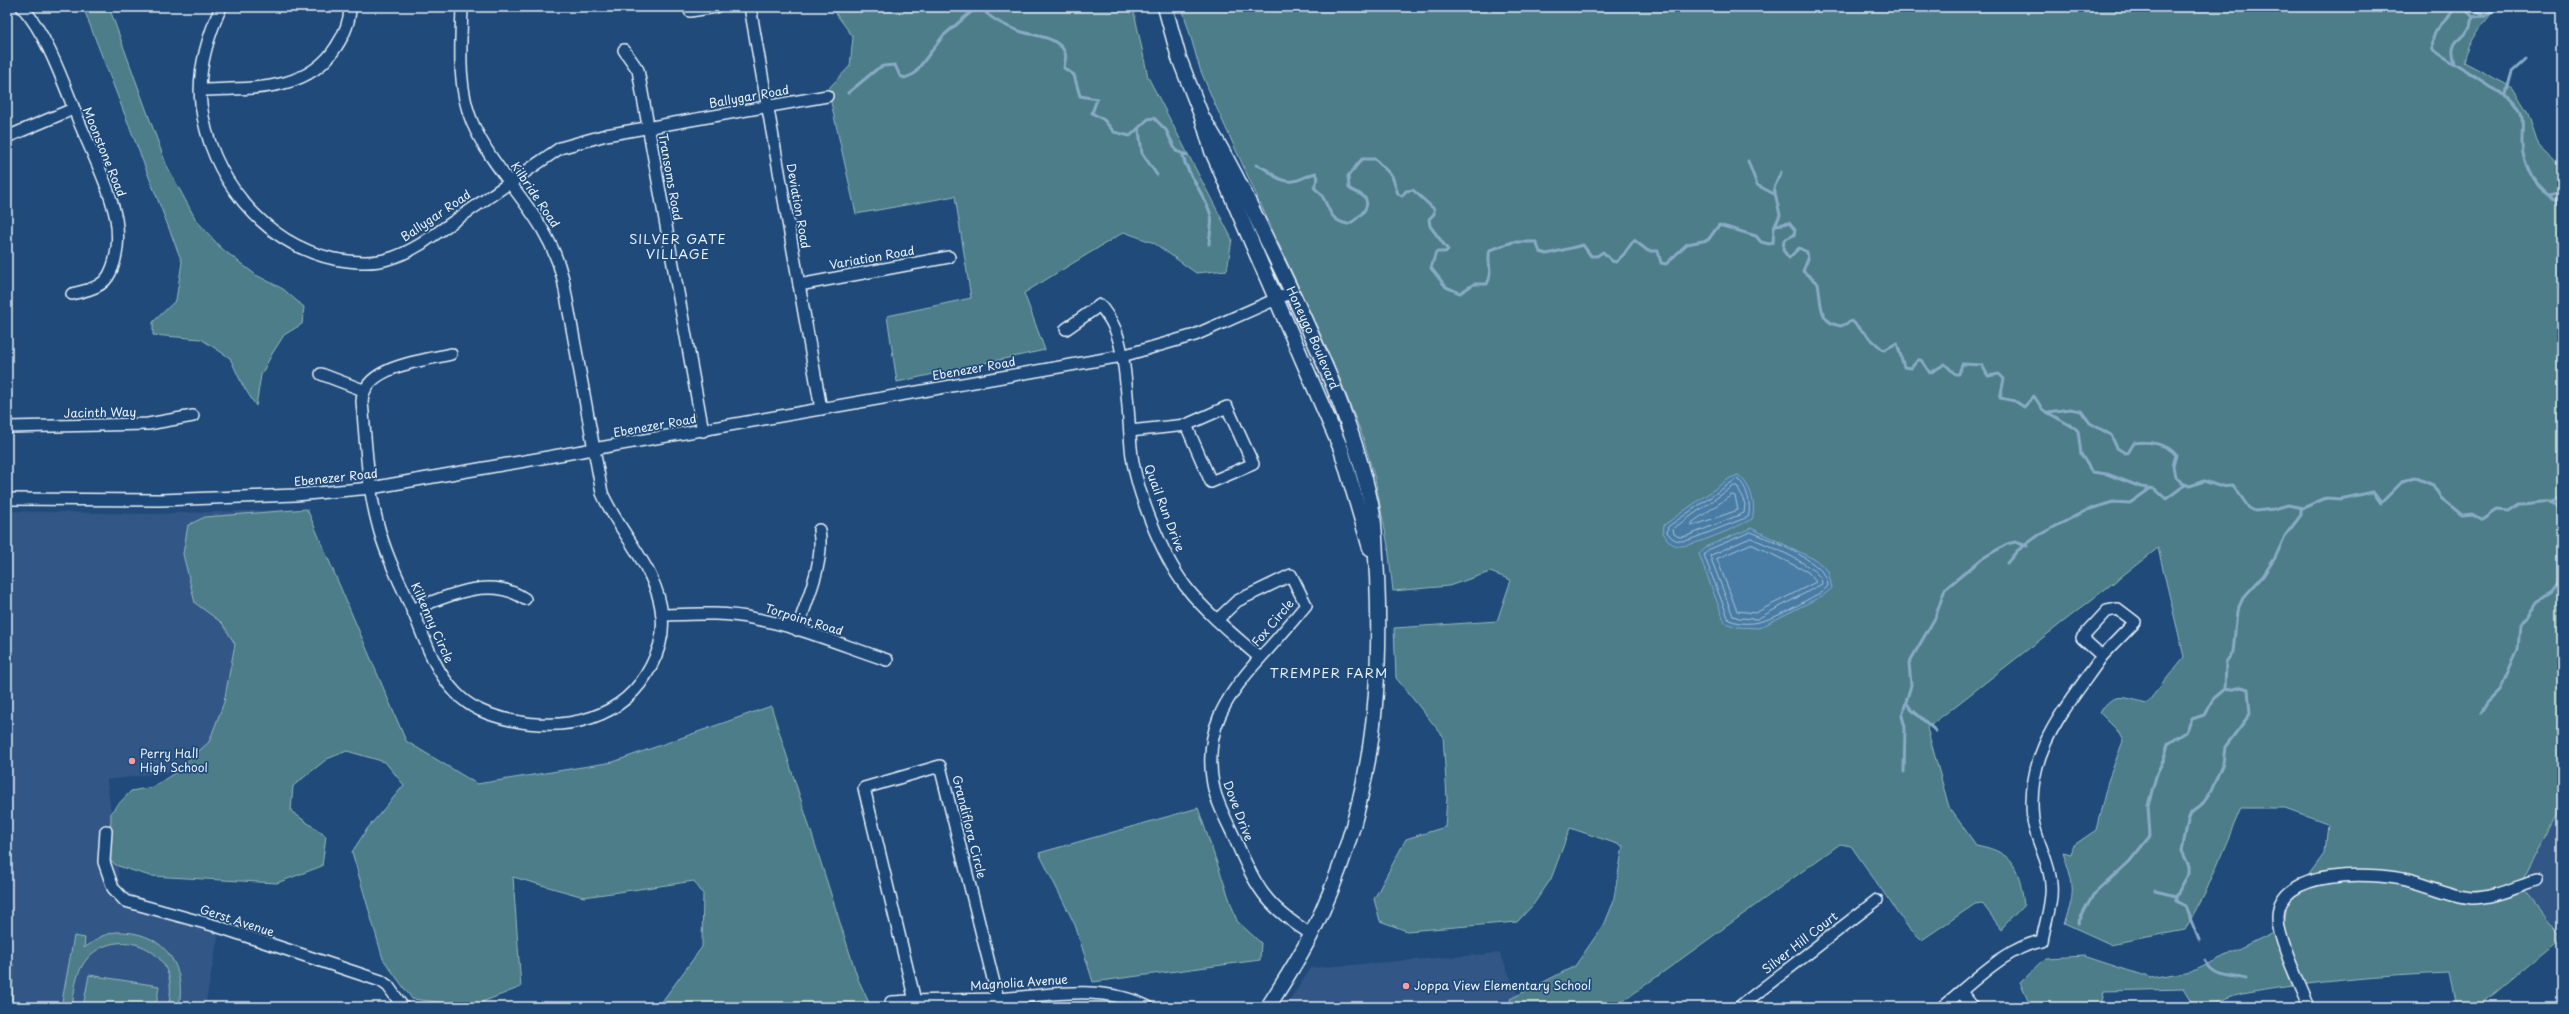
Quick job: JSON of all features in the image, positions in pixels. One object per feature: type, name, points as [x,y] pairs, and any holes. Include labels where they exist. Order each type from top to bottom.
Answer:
[{"type":"main road","name":"Honeygo Boulevard","points":[[1165,7],[1178,58],[1202,117],[1212,151],[1341,449],[1353,484],[1376,574]]},
{"type":"main road","name":"Honeygo Boulevard","points":[[1202,117],[1221,146],[1292,292],[1332,383],[1353,437],[1374,516],[1377,549],[1376,574],[1379,660],[1372,744],[1357,813],[1346,848],[1311,934],[1268,1007]]},
{"type":"street","name":"Moonstone Road","points":[[22,7],[35,23],[73,109],[110,200],[118,231],[114,262],[104,281],[88,290],[72,294]]},
{"type":"street","name":"Ballygar Road","points":[[221,7],[205,56],[200,90],[206,130],[234,189],[247,206],[277,234],[312,253],[348,262],[387,260],[421,244],[543,158],[570,143],[827,96]]},
{"type":"street","points":[[200,90],[281,84],[310,73],[322,63],[340,40],[346,27],[350,7]]},
{"type":"street","name":"Kilbride Road","points":[[462,7],[460,56],[462,89],[466,105],[481,140],[549,238],[560,268],[593,451]]},
{"type":"street","points":[[690,12],[716,7]]},
{"type":"street","name":"Deviation Road","points":[[750,7],[821,409]]},
{"type":"street","name":"Transoms Road","points":[[624,50],[638,70],[703,431]]},
{"type":"street","points":[[7,137],[73,109]]},
{"type":"street","name":"Variation Road","points":[[799,284],[949,257]]},
{"type":"street","name":"Ebenezer Road","points":[[7,499],[160,500],[296,496],[371,488],[593,451],[1122,356],[1177,342],[1292,292]]},
{"type":"street","name":"Quail Run Drive","points":[[1066,329],[1100,305],[1114,326],[1122,356],[1137,480],[1170,560],[1186,588],[1217,620],[1260,658]]},
{"type":"street","points":[[321,374],[363,390],[371,379],[386,371],[452,354]]},
{"type":"street","name":"Kilkenny Circle","points":[[363,390],[362,402],[371,488],[381,538],[440,672],[456,694],[479,711],[492,716],[541,725],[560,725],[591,719],[614,709],[625,700],[640,685],[654,660],[662,633],[662,615],[651,577],[606,504],[598,480],[593,451]]},
{"type":"street","points":[[1130,431],[1186,425],[1227,407],[1253,464],[1211,482],[1186,425]]},
{"type":"street","name":"Jacinth Way","points":[[7,427],[148,424],[193,416]]},
{"type":"street","points":[[797,630],[818,561],[821,541],[819,530]]},
{"type":"street","name":"Fox Circle","points":[[1217,620],[1237,601],[1291,575],[1306,605],[1260,658]]},
{"type":"street","points":[[412,610],[450,596],[480,589],[510,591],[525,599]]},
{"type":"street","points":[[1942,1007],[2019,947],[2042,941],[2050,904],[2052,884],[2033,820],[2032,797],[2034,772],[2050,730],[2102,656],[2135,622],[2118,609],[2107,611],[2082,638],[2102,656]]},
{"type":"street","name":"Torpoint Road","points":[[662,615],[725,615],[755,618],[797,630],[887,660]]},
{"type":"street","name":"Dove Drive","points":[[1260,658],[1232,692],[1217,721],[1210,758],[1214,791],[1251,877],[1260,892],[1288,918],[1311,934]]},
{"type":"street","name":"Grandiflora Circle","points":[[915,1001],[864,788],[940,766],[998,998]]},
{"type":"street","name":"Gerst Avenue","points":[[106,831],[104,862],[113,888],[125,901],[216,926],[381,981],[388,986],[403,1007]]},
{"type":"street","points":[[2309,1007],[2285,945],[2278,921],[2278,911],[2282,902],[2298,888],[2333,877],[2362,875],[2402,879],[2457,895],[2480,897],[2536,881]]},
{"type":"street","name":"Silver Hill Court","points":[[1739,1007],[1877,900]]},
{"type":"street","name":"Magnolia Avenue","points":[[890,1002],[998,998],[1082,992],[1116,997],[1148,1007]]},
{"type":"street","points":[[1961,992],[1973,1007]]},
{"type":"shaded area","name":"Perry Hall High School","points":[[307,509],[406,741],[107,780],[120,886],[142,900],[219,932],[205,1007],[7,1007],[7,511],[149,514]]},
{"type":"shaded area","points":[[2562,805],[2562,936],[2520,885]]},
{"type":"shaded area","name":"Joppa View Elementary School","points":[[1500,953],[1523,1007],[1285,1007],[1311,968]]},
{"type":"green space","points":[[83,7],[109,7],[166,164],[196,220],[221,248],[256,275],[283,289],[304,307],[302,324],[284,335],[261,375],[256,406],[242,384],[230,358],[201,339],[153,335],[153,322],[176,300],[182,262]]},
{"type":"green space","points":[[831,7],[1133,7],[1148,77],[1232,239],[1227,270],[1196,273],[1154,243],[1124,232],[1024,293],[1045,350],[897,382],[887,316],[971,298],[955,196],[856,214],[828,89],[850,66],[853,37]]},
{"type":"green space","points":[[1182,7],[2497,7],[2473,39],[2464,62],[2513,88],[2527,111],[2539,146],[2562,168],[2562,805],[2520,885],[2562,938],[2493,996],[2475,1007],[2456,1007],[2449,973],[2373,977],[2297,985],[2240,994],[2202,1007],[2195,1007],[2184,989],[2104,991],[2101,1007],[2031,1007],[2020,983],[2046,958],[2084,956],[2151,978],[2196,970],[2284,927],[2287,904],[2324,854],[2327,823],[2285,808],[2241,808],[2207,889],[2185,930],[2110,944],[2064,923],[2071,903],[2072,887],[2063,852],[2071,854],[2074,845],[2096,830],[2108,781],[2123,741],[2117,730],[2100,713],[2110,701],[2115,698],[2126,698],[2147,703],[2184,657],[2158,548],[1927,728],[1949,807],[1976,845],[2000,852],[2013,864],[2017,872],[2024,905],[2001,929],[1982,903],[1975,904],[1922,940],[1907,926],[1851,846],[1840,844],[1615,1007],[1513,1007],[1510,999],[1575,966],[1605,923],[1613,903],[1623,846],[1570,828],[1551,879],[1533,905],[1517,922],[1407,931],[1380,921],[1374,899],[1406,839],[1445,827],[1447,798],[1443,736],[1396,678],[1394,628],[1497,621],[1511,580],[1490,572],[1449,586],[1393,591],[1388,546],[1375,479],[1362,435],[1336,369],[1213,100],[1200,69]]},
{"type":"green space","points":[[307,509],[406,741],[477,784],[613,762],[771,706],[858,979],[871,1007],[658,1007],[702,947],[703,894],[694,881],[584,897],[513,877],[521,987],[472,1006],[412,999],[383,959],[352,852],[367,829],[404,785],[385,762],[347,751],[327,759],[293,786],[291,811],[326,836],[322,866],[277,883],[150,876],[118,866],[110,861],[111,812],[131,791],[153,787],[173,774],[209,742],[224,702],[235,644],[222,623],[195,603],[183,554],[188,525],[205,517]]},
{"type":"green space","points":[[1198,808],[1237,921],[1261,943],[1260,960],[1093,982],[1075,925],[1039,853]]},
{"type":"green space","points":[[115,932],[131,933],[146,937],[158,943],[167,952],[174,963],[179,976],[179,1007],[168,1007],[170,983],[165,968],[156,956],[144,947],[131,943],[116,943],[102,947],[90,955],[77,977],[72,1007],[61,1007],[74,936],[85,938],[84,948],[102,936]]},
{"type":"green space","points":[[13,965],[12,1007],[7,1007],[7,966]]},
{"type":"green space","points":[[89,975],[159,986],[156,1007],[83,1007]]},
{"type":"water","points":[[1738,475],[1746,483],[1753,501],[1754,507],[1752,519],[1705,540],[1679,546],[1676,546],[1670,542],[1663,533],[1664,525],[1730,478]]},
{"type":"water","points":[[1751,528],[1816,560],[1828,571],[1832,588],[1824,595],[1759,628],[1737,627],[1725,623],[1699,554],[1705,547]]},
{"type":"waterway","points":[[848,93],[877,69],[883,66],[895,65],[900,76],[905,78],[914,74],[943,36],[977,7]]},
{"type":"waterway","points":[[987,7],[986,13],[1002,24],[1019,31],[1052,40],[1062,47],[1066,55],[1064,68],[1074,75],[1080,96],[1097,99],[1092,113],[1104,120],[1114,132],[1130,136],[1148,119],[1154,118],[1166,130],[1176,151],[1187,155]]},
{"type":"waterway","points":[[2455,7],[2436,31],[2433,42],[2433,50],[2482,81],[2487,86],[2511,98],[2520,110],[2522,117],[2522,151],[2528,170],[2539,185],[2562,205]]},
{"type":"waterway","points":[[2463,7],[2473,17]]},
{"type":"waterway","points":[[2464,7],[2473,8],[2485,16]]},
{"type":"waterway","points":[[2473,17],[2485,16],[2498,7]]},
{"type":"waterway","points":[[2455,63],[2453,55],[2454,45],[2467,32],[2471,26],[2473,17]]},
{"type":"waterway","points":[[2506,93],[2512,72],[2525,60]]},
{"type":"waterway","points":[[1139,130],[1142,153],[1157,175]]},
{"type":"waterway","points":[[1183,154],[1186,166],[1209,209],[1212,223],[1209,244]]},
{"type":"waterway","points":[[1256,165],[1264,168],[1285,181],[1295,181],[1316,173],[1318,178],[1314,187],[1321,194],[1333,217],[1348,224],[1362,214],[1365,210],[1367,202],[1363,196],[1349,188],[1348,176],[1362,159],[1375,159],[1392,176],[1398,194],[1402,196],[1406,191],[1413,190],[1434,209],[1434,214],[1429,219],[1430,226],[1448,250],[1445,252],[1436,252],[1431,268],[1446,287],[1460,293],[1474,284],[1487,284],[1490,275],[1490,250],[1513,242],[1536,242],[1540,252],[1547,254],[1583,245],[1591,256],[1597,256],[1603,252],[1612,261],[1616,262],[1634,240],[1648,251],[1658,251],[1661,263],[1666,264],[1687,244],[1708,240],[1719,225],[1756,236],[1761,242],[1769,244],[1773,243],[1774,228],[1780,215],[1774,188],[1781,172]]},
{"type":"waterway","points":[[1748,161],[1757,185],[1774,194]]},
{"type":"waterway","points":[[2550,195],[2562,192]]},
{"type":"waterway","points":[[1776,225],[1789,223],[1795,230],[1794,235],[1784,240],[1783,250],[1789,258],[1799,248],[1807,252],[1808,259],[1803,271],[1818,284],[1822,310],[1828,321],[1841,326],[1852,321],[1884,350],[1897,343],[1904,367],[1911,368],[1918,360],[1921,360],[1930,373],[1945,364],[1955,374],[1959,374],[1962,364],[1982,365],[1988,376],[1999,374],[2004,379],[2000,398],[2015,401],[2024,407],[2034,396],[2043,410],[2078,431],[2081,454],[2092,472],[2107,474],[2141,487],[2155,489],[2166,499],[2185,485]]},
{"type":"waterway","points":[[2048,412],[2070,409],[2081,411],[2090,423],[2111,435],[2117,448],[2125,453],[2128,453],[2134,443],[2145,442],[2162,445],[2176,455],[2173,466],[2175,476],[2182,483],[2190,486],[2204,481],[2219,486],[2233,485],[2249,508],[2255,511],[2274,509],[2288,505],[2303,508],[2326,498],[2340,499],[2373,492],[2381,503],[2403,481],[2414,477],[2433,485],[2441,498],[2462,515],[2473,514],[2483,520],[2497,510],[2509,511],[2519,504],[2547,502],[2557,505],[2562,510]]},
{"type":"waterway","points":[[2007,563],[2017,551],[2039,535],[2087,510],[2113,502],[2130,503],[2151,488]]},
{"type":"waterway","points":[[2551,502],[2562,499]]},
{"type":"waterway","points":[[2225,689],[2226,662],[2233,652],[2237,611],[2243,598],[2263,576],[2275,558],[2285,536],[2301,515],[2301,508]]},
{"type":"waterway","points":[[1904,772],[1905,727],[1902,716],[1911,685],[1909,663],[1935,618],[1945,589],[1983,558],[2007,544],[2015,542],[2027,546]]},
{"type":"waterway","points":[[2481,713],[2487,703],[2500,690],[2518,649],[2520,624],[2528,617],[2537,602],[2552,592],[2562,578]]},
{"type":"waterway","points":[[2199,940],[2185,906],[2176,901],[2176,896],[2189,873],[2189,866],[2182,851],[2188,820],[2191,813],[2201,805],[2211,791],[2223,763],[2225,747],[2250,714],[2248,689],[2241,687],[2229,690],[2225,689]]},
{"type":"waterway","points":[[2078,923],[2093,895],[2129,862],[2150,836],[2148,805],[2157,773],[2164,759],[2168,744],[2186,732],[2192,719],[2204,715],[2213,699],[2225,689]]},
{"type":"waterway","points":[[1906,702],[1911,709],[1936,731]]},
{"type":"waterway","points":[[2155,891],[2176,896]]},
{"type":"waterway","points":[[2205,960],[2208,966],[2218,973],[2246,979]]},
{"type":"place","name":"Perry Hall High School","points":[[132,761]]},
{"type":"place","name":"Joppa View Elementary School","points":[[1406,986]]},
{"type":"district","name":"SILVER GATE VILLAGE","points":[[678,246]]},
{"type":"district","name":"TREMPER FARM","points":[[1329,673]]}]
